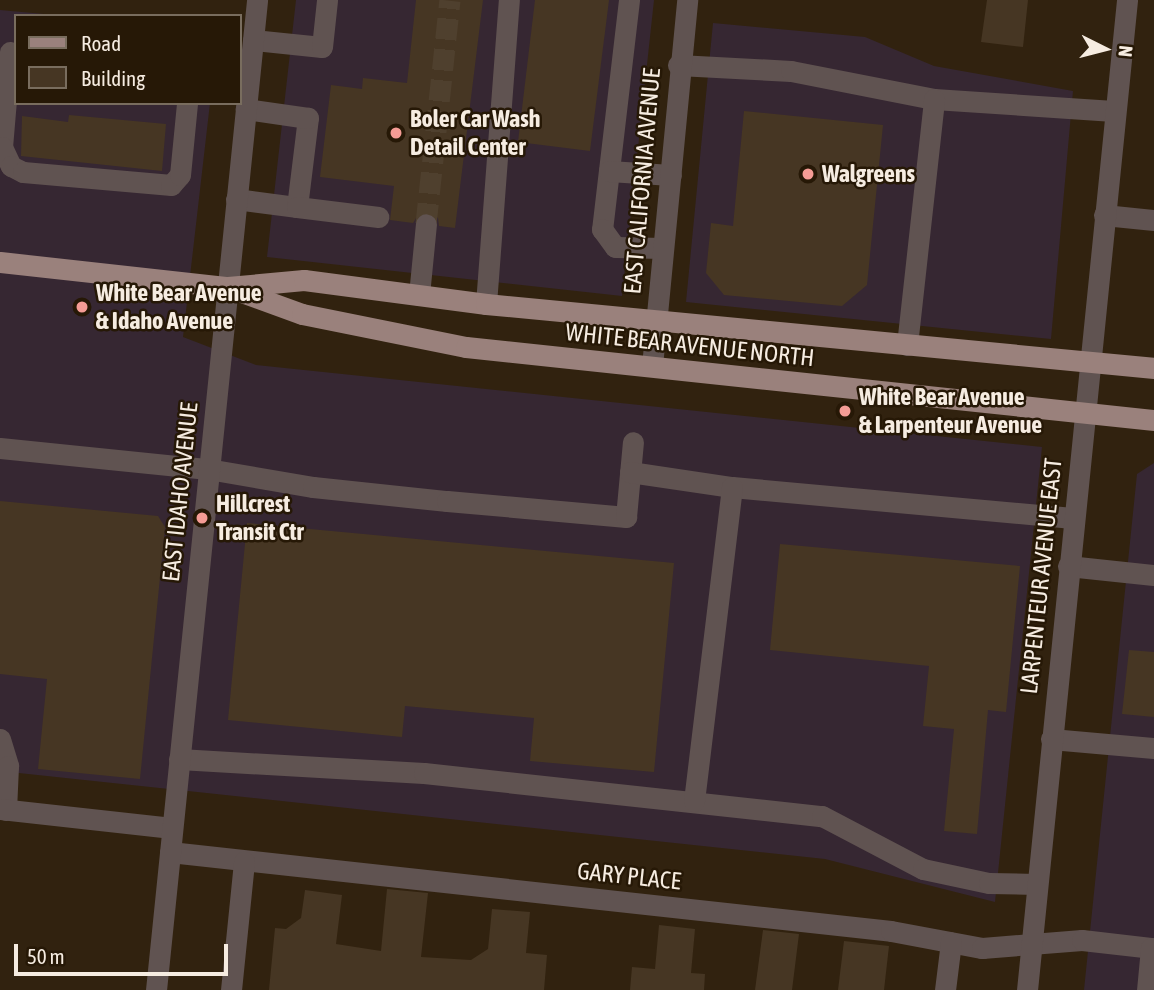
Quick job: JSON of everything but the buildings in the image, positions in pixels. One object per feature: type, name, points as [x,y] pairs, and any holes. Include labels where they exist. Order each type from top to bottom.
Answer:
[{"type":"main road","name":"WHITE BEAR AVENUE NORTH","points":[[0,262],[228,287],[304,280],[486,304],[1154,368]]},
{"type":"main road","name":"WHITE BEAR AVENUE NORTH","points":[[228,287],[302,314],[440,342],[1154,420]]},
{"type":"street","name":"EAST IDAHO AVENUE","points":[[156,990],[246,109],[244,79],[253,40],[257,0]]},
{"type":"street","points":[[253,40],[322,47],[327,0]]},
{"type":"street","points":[[486,304],[509,0]]},
{"type":"street","points":[[629,0],[602,229],[607,240],[615,247],[663,248]]},
{"type":"street","name":"EAST CALIFORNIA AVENUE","points":[[652,366],[671,175],[678,65],[687,0]]},
{"type":"street","name":"LARPENTEUR AVENUE EAST","points":[[1027,990],[1127,0]]},
{"type":"street","points":[[8,52],[2,147],[11,166],[23,172],[171,185],[180,174],[187,105]]},
{"type":"street","points":[[678,65],[791,71],[934,99],[1114,111]]},
{"type":"street","points":[[907,345],[934,99]]},
{"type":"street","points":[[246,109],[308,118],[297,206]]},
{"type":"street","points":[[609,171],[671,175]]},
{"type":"street","points":[[236,199],[378,217]]},
{"type":"street","points":[[1104,215],[1154,220]]},
{"type":"street","points":[[419,295],[426,225]]},
{"type":"street","points":[[0,449],[208,468],[327,488],[626,517],[633,442]]},
{"type":"street","points":[[630,472],[732,487],[1073,518]]},
{"type":"street","points":[[694,802],[732,487]]},
{"type":"street","points":[[1069,566],[1154,575]]},
{"type":"street","points":[[0,739],[8,766],[3,810],[172,828]]},
{"type":"street","points":[[1051,739],[1154,748]]},
{"type":"street","points":[[179,759],[424,773],[822,816],[923,869],[989,883],[1036,884]]},
{"type":"street","name":"GARY PLACE","points":[[170,852],[878,929],[982,948],[1082,940],[1151,948],[1147,990]]},
{"type":"street","points":[[231,990],[244,862]]},
{"type":"street","points":[[946,990],[950,942]]},
{"type":"shaded area","points":[[296,0],[654,0],[622,296],[267,257]]},
{"type":"shaded area","points":[[0,10],[44,14],[14,14],[14,105],[210,105],[183,337],[256,365],[1042,447],[995,902],[825,859],[0,771]]},
{"type":"shaded area","points":[[713,23],[865,37],[934,66],[1073,91],[1051,339],[686,302]]},
{"type":"shaded area","points":[[1154,463],[1154,990],[1084,990],[1137,474]]},
{"type":"tunnel","points":[[426,224],[450,0]]},
{"type":"place","name":"Boler Car Wash Detail Center","points":[[396,133]]},
{"type":"place","name":"Walgreens","points":[[808,174]]},
{"type":"place","name":"White Bear Avenue & Idaho Avenue","points":[[82,307]]},
{"type":"place","name":"White Bear Avenue & Larpenteur Avenue","points":[[845,411]]},
{"type":"place","name":"Hillcrest Transit Ctr","points":[[202,518]]}]
